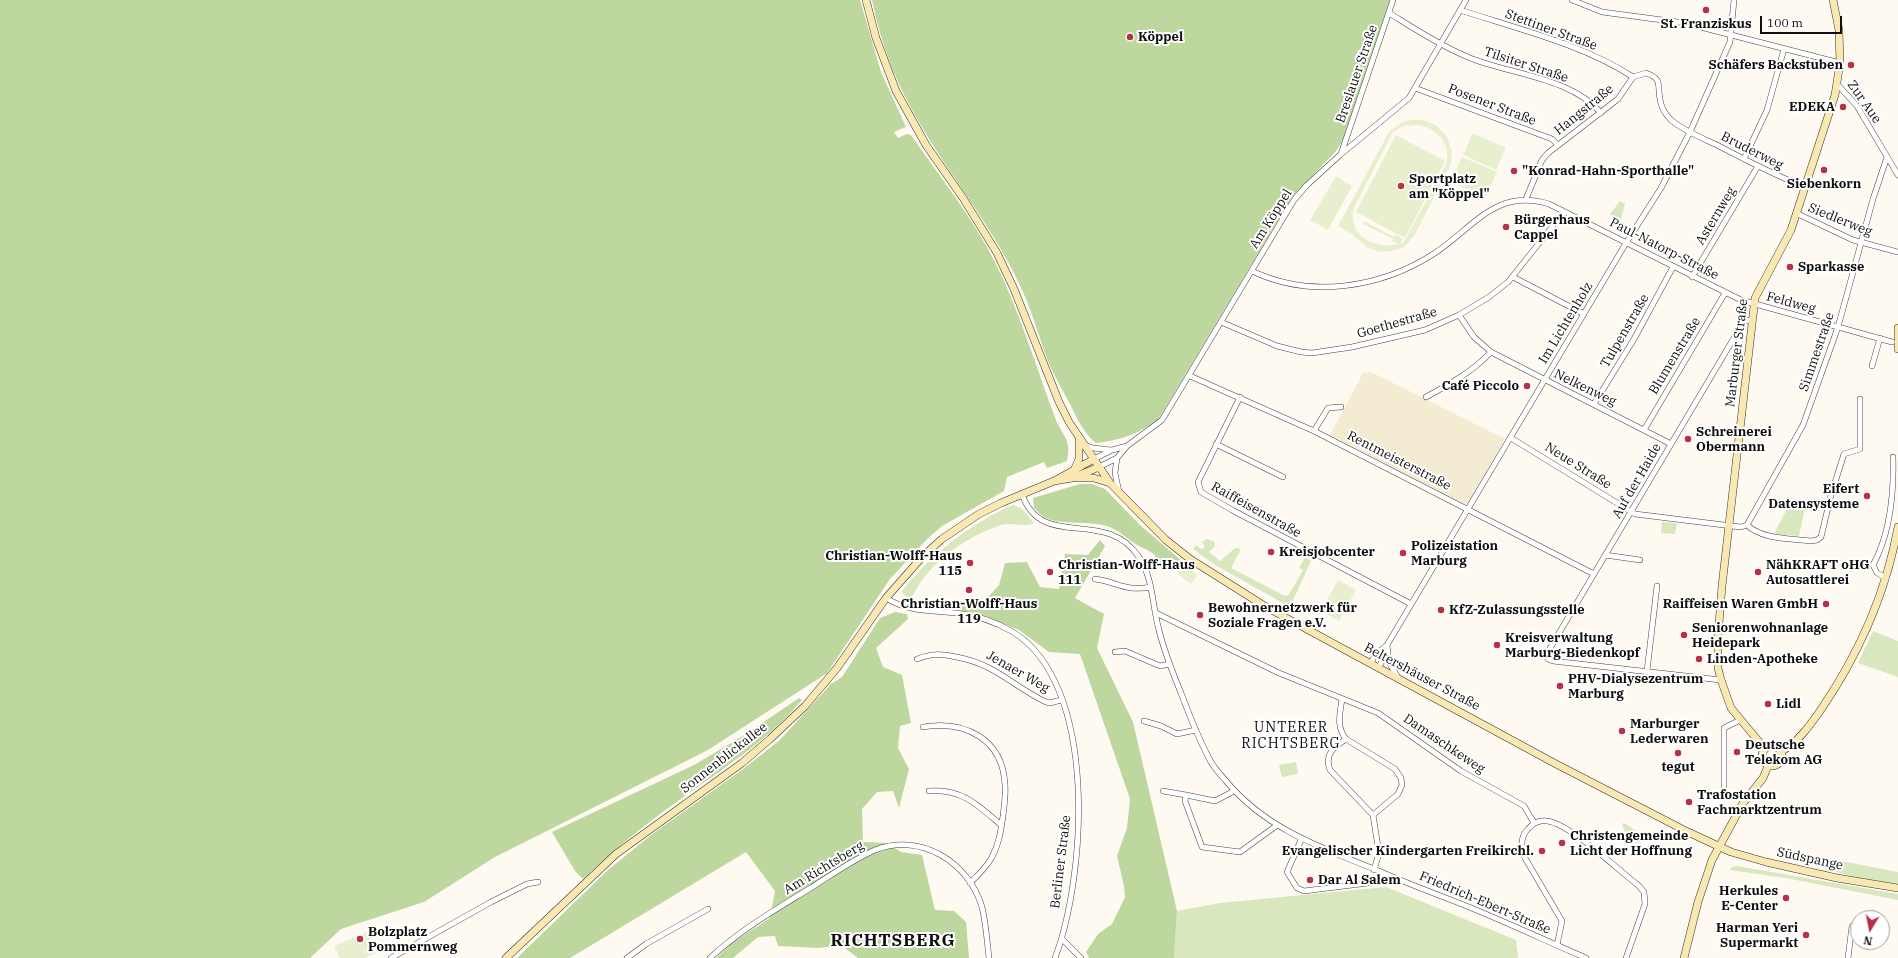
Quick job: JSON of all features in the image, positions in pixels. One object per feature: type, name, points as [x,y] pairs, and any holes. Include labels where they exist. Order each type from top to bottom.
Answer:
[{"type":"main road","name":"Beltershäuser Straße","points":[[866,0],[876,38],[896,91],[926,145],[964,198],[1000,258],[1019,300],[1059,402],[1084,445],[1110,483],[1166,540],[1190,559],[1266,606],[1398,679],[1623,799],[1719,847]]},
{"type":"main road","name":"Marburger Straße","points":[[1765,749],[1731,708],[1718,668],[1718,636],[1728,526],[1744,384],[1751,346],[1754,304],[1757,292],[1785,242],[1805,187],[1838,84],[1840,63],[1839,30],[1833,0]]},
{"type":"main road","points":[[1898,328],[1898,349]]},
{"type":"main road","points":[[1075,468],[1080,454],[1079,437]]},
{"type":"main road","name":"Sonnenblickallee","points":[[506,958],[616,854],[742,763],[770,739],[819,690],[886,598],[923,556],[942,539],[979,514],[1054,481],[1075,468],[1094,459]]},
{"type":"main road","name":"Sonnenblickallee","points":[[1054,481],[1072,478],[1099,467]]},
{"type":"main road","points":[[1072,478],[1094,478],[1110,483]]},
{"type":"main road","points":[[1780,752],[1804,732],[1846,670],[1868,628],[1886,578],[1898,527]]},
{"type":"main road","points":[[1774,747],[1780,752],[1781,759],[1779,763],[1773,766],[1768,766],[1764,763],[1762,757],[1765,749],[1774,747]]},
{"type":"main road","points":[[1684,958],[1704,881],[1712,860],[1744,803],[1763,778],[1768,766]]},
{"type":"main road","name":"Südspange","points":[[1719,847],[1766,862],[1838,878],[1898,888]]},
{"type":"street","name":"Breslauer Straße","points":[[1340,154],[1393,0]]},
{"type":"street","name":"Am Köppel","points":[[1099,467],[1118,458],[1127,446],[1162,420],[1190,376],[1294,200],[1340,154],[1404,103],[1415,88],[1466,0]]},
{"type":"street","points":[[1572,0],[1602,12],[1685,23],[1840,63]]},
{"type":"street","name":"Im Lichtenholz","points":[[1370,663],[1375,655],[1387,645],[1626,243],[1662,188],[1690,132],[1731,35],[1734,0]]},
{"type":"street","name":"Stettiner Straße","points":[[1460,10],[1538,35],[1616,66],[1633,77]]},
{"type":"street","name":"Tilsiter Straße","points":[[1389,13],[1441,44],[1470,58],[1533,77],[1581,95],[1600,113]]},
{"type":"street","points":[[1744,159],[1767,110],[1784,49]]},
{"type":"street","points":[[1633,77],[1646,73],[1655,77],[1660,87],[1660,98],[1663,110],[1672,121],[1690,132]]},
{"type":"street","name":"Hangstraße","points":[[1526,199],[1542,160],[1558,145],[1618,99],[1633,77]]},
{"type":"street","name":"Zur Aue","points":[[1838,84],[1857,106],[1898,175]]},
{"type":"street","name":"Posener Straße","points":[[1415,88],[1552,140],[1558,145]]},
{"type":"street","name":"Bruderweg","points":[[1690,132],[1780,177],[1805,187]]},
{"type":"street","name":"Simmestraße","points":[[1747,524],[1803,425],[1838,327],[1861,242],[1887,157]]},
{"type":"street","name":"Asternweg","points":[[1692,277],[1758,166]]},
{"type":"street","points":[[1252,271],[1280,282],[1307,286],[1352,286],[1379,280],[1408,268],[1436,252],[1480,217],[1497,207],[1513,200],[1526,199]]},
{"type":"street","name":"Paul-Natorp-Straße","points":[[1526,199],[1549,204],[1692,277],[1725,293],[1754,304]]},
{"type":"street","name":"Goethestraße","points":[[1221,322],[1277,346],[1312,353],[1336,350],[1425,330],[1459,315],[1498,290],[1513,277],[1534,247],[1564,212]]},
{"type":"street","name":"Siedlerweg","points":[[1796,213],[1861,242],[1898,252]]},
{"type":"street","name":"Tulpenstraße","points":[[1594,404],[1634,340],[1673,267]]},
{"type":"street","points":[[1513,277],[1584,314]]},
{"type":"street","name":"Blumenstraße","points":[[1644,430],[1725,293]]},
{"type":"street","name":"Feldweg","points":[[1754,304],[1892,342]]},
{"type":"street","name":"Nelkenweg","points":[[1459,315],[1474,337],[1491,352],[1671,444]]},
{"type":"street","name":"Auf der Haide","points":[[1646,672],[1552,661],[1548,659],[1546,655],[1744,321],[1752,320]]},
{"type":"street","points":[[1872,366],[1880,338]]},
{"type":"street","points":[[1426,397],[1450,385],[1474,369],[1491,352]]},
{"type":"street","name":"Rentmeisterstraße","points":[[1190,376],[1314,431],[1594,574]]},
{"type":"street","name":"Raiffeisenstraße","points":[[1240,398],[1198,482],[1204,495],[1411,604]]},
{"type":"street","points":[[1728,526],[1741,527],[1747,524],[1754,531],[1763,535],[1811,541],[1817,540],[1821,537],[1831,494],[1844,454],[1860,449],[1860,399]]},
{"type":"street","points":[[1314,431],[1328,408],[1341,406]]},
{"type":"street","name":"Neue Straße","points":[[1511,438],[1632,512],[1640,515],[1728,526]]},
{"type":"street","points":[[1216,444],[1283,477]]},
{"type":"street","points":[[1084,445],[1093,448],[1112,450]]},
{"type":"street","name":"Am Köppel","points":[[1094,459],[1112,450],[1127,446]]},
{"type":"street","points":[[1118,458],[1115,473],[1119,492]]},
{"type":"street","points":[[1886,578],[1877,573],[1873,565],[1878,555],[1888,517],[1893,458]]},
{"type":"street","name":"Friedrich-Ebert-Straße","points":[[1022,494],[1031,511],[1047,524],[1096,530],[1111,534],[1121,540],[1139,557],[1144,566],[1151,587],[1157,625],[1170,664],[1196,730],[1212,764],[1234,791],[1276,826],[1301,840],[1504,922],[1586,958]]},
{"type":"street","points":[[1605,555],[1640,560]]},
{"type":"street","points":[[1095,579],[1104,580],[1130,589],[1151,587]]},
{"type":"street","points":[[1657,586],[1646,672],[1721,680]]},
{"type":"street","name":"Berliner Straße","points":[[886,598],[897,605],[909,608],[957,613],[978,617],[1013,633],[1044,660],[1052,674],[1074,743],[1077,762],[1078,809],[1074,876],[1062,939],[1055,958]]},
{"type":"street","name":"Damaschkeweg","points":[[1156,613],[1194,630],[1257,662],[1378,713],[1461,771],[1524,806],[1534,823]]},
{"type":"street","points":[[1387,645],[1387,653],[1391,667],[1398,679]]},
{"type":"street","points":[[1115,652],[1125,651],[1160,666],[1170,664]]},
{"type":"street","points":[[1378,668],[1387,653]]},
{"type":"street","name":"Jenaer Weg","points":[[917,659],[931,654],[940,654],[975,660],[993,668],[1046,702],[1061,700]]},
{"type":"street","points":[[1342,699],[1339,723],[1342,735],[1346,739],[1395,769],[1401,778],[1402,785],[1398,794],[1373,815]]},
{"type":"street","points":[[1724,798],[1724,728],[1740,720]]},
{"type":"street","points":[[1144,721],[1160,726],[1177,734],[1196,730]]},
{"type":"street","points":[[923,727],[944,725],[960,728],[978,735],[996,752],[1002,768],[1006,787],[1001,825],[992,857],[983,870],[970,883]]},
{"type":"street","points":[[1346,739],[1333,748],[1328,758],[1328,764],[1330,770],[1373,815],[1379,853],[1374,870]]},
{"type":"street","points":[[929,791],[952,792],[962,795],[1001,825]]},
{"type":"street","points":[[1163,791],[1215,801],[1234,791]]},
{"type":"street","points":[[1186,795],[1185,801],[1198,842],[1205,848],[1240,852],[1276,826]]},
{"type":"street","points":[[1534,823],[1548,821],[1558,824],[1572,833],[1638,885],[1644,892],[1644,909],[1626,958]]},
{"type":"street","name":"Friedrich-Ebert-Straße","points":[[1534,823],[1526,830],[1522,840],[1522,849],[1525,858],[1562,921],[1557,945]]},
{"type":"street","points":[[1301,840],[1287,872],[1297,888],[1304,891],[1376,882],[1382,873]]},
{"type":"street","name":"Am Richtsberg","points":[[710,958],[744,929],[852,862],[875,850],[898,844],[916,846],[930,850],[944,856],[957,866],[970,883],[982,908],[989,958]]},
{"type":"street","points":[[391,958],[491,902],[527,884],[538,882]]},
{"type":"street","points":[[627,958],[646,944],[708,909]]},
{"type":"street","points":[[1062,939],[1080,958]]},
{"type":"street","points":[[1848,958],[1850,942]]},
{"type":"shaded area","points":[[1371,372],[1505,439],[1468,503],[1464,504],[1330,435],[1363,373]]},
{"type":"green space","points":[[0,0],[860,0],[881,72],[906,127],[894,132],[898,138],[907,134],[911,135],[967,214],[996,264],[1021,323],[1057,423],[1067,441],[1067,461],[1047,468],[1044,462],[1007,477],[1004,491],[942,526],[927,539],[890,579],[827,673],[818,679],[708,750],[495,857],[424,902],[341,929],[310,958],[0,958]]},
{"type":"green space","points":[[872,0],[1390,0],[1343,140],[1336,151],[1292,197],[1158,420],[1129,436],[1096,443],[1087,435],[1052,371],[1027,301],[1013,270],[989,229],[936,149],[906,99],[880,34]]},
{"type":"green space","points":[[1411,120],[1423,120],[1436,125],[1447,137],[1452,151],[1451,164],[1414,236],[1404,247],[1393,251],[1380,252],[1368,248],[1352,234],[1338,226],[1389,132],[1401,123]],"holes":[[[1403,126],[1424,126],[1436,133],[1444,143],[1447,150],[1446,164],[1404,242],[1400,244],[1403,239],[1396,235],[1394,237],[1364,221],[1363,224],[1393,239],[1392,241],[1399,244],[1382,245],[1374,243],[1366,239],[1355,228],[1353,210],[1393,132]]]},
{"type":"green space","points":[[1473,133],[1506,148],[1496,170],[1463,155]]},
{"type":"green space","name":"Sportplatz am \"Köppel\"","points":[[1396,135],[1445,161],[1405,238],[1356,212]]},
{"type":"green space","points":[[1462,157],[1497,172],[1486,197],[1451,182]]},
{"type":"green space","points":[[1336,176],[1352,186],[1328,230],[1310,220]]},
{"type":"green space","points":[[1620,201],[1625,204],[1620,222],[1610,214]]},
{"type":"green space","points":[[1080,484],[1092,484],[1105,489],[1140,525],[1183,562],[1181,565],[1170,561],[1165,561],[1159,564],[1153,553],[1136,545],[1120,533],[1107,526],[1059,522],[1046,518],[1034,508],[1033,498]]},
{"type":"green space","points":[[1014,505],[1022,509],[1034,523],[1026,525],[1005,524],[987,530],[974,537],[948,554],[926,575],[911,600],[903,594],[902,591],[922,568],[956,538],[981,521],[1006,507]]},
{"type":"green space","points":[[1789,505],[1805,508],[1799,536],[1774,534]]},
{"type":"green space","points":[[1662,522],[1677,523],[1675,534],[1661,533]]},
{"type":"green space","points":[[1206,539],[1214,541],[1215,546],[1209,552],[1220,561],[1235,548],[1241,549],[1231,568],[1287,596],[1303,570],[1299,568],[1305,557],[1311,561],[1290,607],[1215,565],[1193,549],[1196,545],[1201,549],[1205,547],[1202,542]]},
{"type":"green space","points":[[1100,540],[1105,546],[1075,598],[1104,614],[1097,648],[1133,722],[1177,911],[1174,958],[1089,958],[1086,952],[1098,934],[1112,924],[1125,897],[1117,856],[1127,828],[1130,799],[1080,654],[1049,652],[1019,630],[976,613],[945,608],[945,600],[979,607],[999,585],[1005,563],[1027,562],[1040,587],[1059,589],[1065,554],[1088,555]]},
{"type":"green space","points":[[1183,565],[1198,575],[1191,584],[1177,574]]},
{"type":"green space","points":[[1338,580],[1356,590],[1339,621],[1321,611]]},
{"type":"green space","points":[[895,612],[907,614],[908,619],[876,648],[883,667],[902,675],[911,723],[900,726],[898,748],[909,769],[899,808],[893,791],[877,792],[862,809],[863,842],[887,843],[901,852],[922,855],[935,910],[954,911],[966,922],[969,958],[858,958],[841,945],[819,948],[778,946],[775,936],[758,937],[733,958],[716,958],[732,943],[770,918],[775,891],[746,852],[570,958],[517,958],[608,870],[651,835],[743,769],[780,740],[831,684],[842,677],[880,618]]},
{"type":"green space","points":[[1873,631],[1898,641],[1898,677],[1858,663]]},
{"type":"green space","points":[[799,698],[802,700],[760,741],[643,827],[583,879],[575,871],[552,832],[694,765],[746,734]]},
{"type":"green space","points":[[1296,762],[1298,774],[1282,777],[1279,765]]},
{"type":"green space","points":[[1622,823],[1635,830],[1640,836],[1642,842],[1636,843],[1631,839],[1625,832]]},
{"type":"green space","points":[[1789,851],[1898,872],[1898,884],[1850,876],[1798,860]]},
{"type":"green space","points":[[1737,866],[1898,894],[1898,900],[1786,878],[1730,870],[1732,867]]},
{"type":"green space","points":[[1386,887],[1516,940],[1518,958],[1174,958],[1177,911],[1220,903]]},
{"type":"green space","name":"Bolzplatz Pommernweg","points":[[367,932],[376,953],[365,958],[340,958],[334,946]]},
{"type":"place","name":"St. Franziskus","points":[[1706,10]]},
{"type":"place","name":"Köppel","points":[[1130,37]]},
{"type":"place","name":"Schäfers Backstuben","points":[[1851,65]]},
{"type":"place","name":"EDEKA","points":[[1843,107]]},
{"type":"place","name":"Siebenkorn","points":[[1824,170]]},
{"type":"place","name":"\"Konrad-Hahn-Sporthalle\"","points":[[1514,171]]},
{"type":"place","name":"Sportplatz am \"Köppel\"","points":[[1401,186]]},
{"type":"place","name":"Bürgerhaus Cappel","points":[[1506,227]]},
{"type":"place","name":"Sparkasse","points":[[1790,267]]},
{"type":"place","name":"Café Piccolo","points":[[1527,386]]},
{"type":"place","name":"Schreinerei Obermann","points":[[1688,439]]},
{"type":"place","name":"Eifert Datensysteme","points":[[1867,496]]},
{"type":"place","name":"Kreisjobcenter","points":[[1271,552]]},
{"type":"place","name":"Polizeistation Marburg","points":[[1403,553]]},
{"type":"place","name":"Christian-Wolff-Haus 115","points":[[970,563]]},
{"type":"place","name":"Christian-Wolff-Haus 111","points":[[1050,572]]},
{"type":"place","name":"NähKRAFT oHG Autosattlerei","points":[[1758,572]]},
{"type":"place","name":"Christian-Wolff-Haus 119","points":[[969,590]]},
{"type":"place","name":"Raiffeisen Waren GmbH","points":[[1826,604]]},
{"type":"place","name":"KfZ-Zulassungsstelle","points":[[1441,610]]},
{"type":"place","name":"Bewohnernetzwerk für Soziale Fragen e.V.","points":[[1200,615]]},
{"type":"place","name":"Seniorenwohnanlage Heidepark","points":[[1684,635]]},
{"type":"place","name":"Kreisverwaltung Marburg-Biedenkopf","points":[[1497,645]]},
{"type":"place","name":"Linden-Apotheke","points":[[1699,659]]},
{"type":"place","name":"PHV-Dialysezentrum Marburg","points":[[1560,686]]},
{"type":"place","name":"Lidl","points":[[1768,704]]},
{"type":"place","name":"Marburger Lederwaren","points":[[1622,731]]},
{"type":"place","name":"Deutsche Telekom AG","points":[[1737,752]]},
{"type":"place","name":"tegut","points":[[1678,753]]},
{"type":"place","name":"Trafostation Fachmarktzentrum","points":[[1689,802]]},
{"type":"place","name":"Christengemeinde Licht der Hoffnung","points":[[1562,843]]},
{"type":"place","name":"Evangelischer Kindergarten Freikirchl.","points":[[1542,851]]},
{"type":"place","name":"Dar Al Salem","points":[[1310,880]]},
{"type":"place","name":"Herkules E-Center","points":[[1786,898]]},
{"type":"place","name":"Harman Yeri Supermarkt","points":[[1806,935]]},
{"type":"place","name":"Bolzplatz Pommernweg","points":[[360,939]]},
{"type":"district","name":"UNTERER RICHTSBERG","points":[[1291,736]]},
{"type":"district","name":"RICHTSBERG","points":[[893,941]]}]
